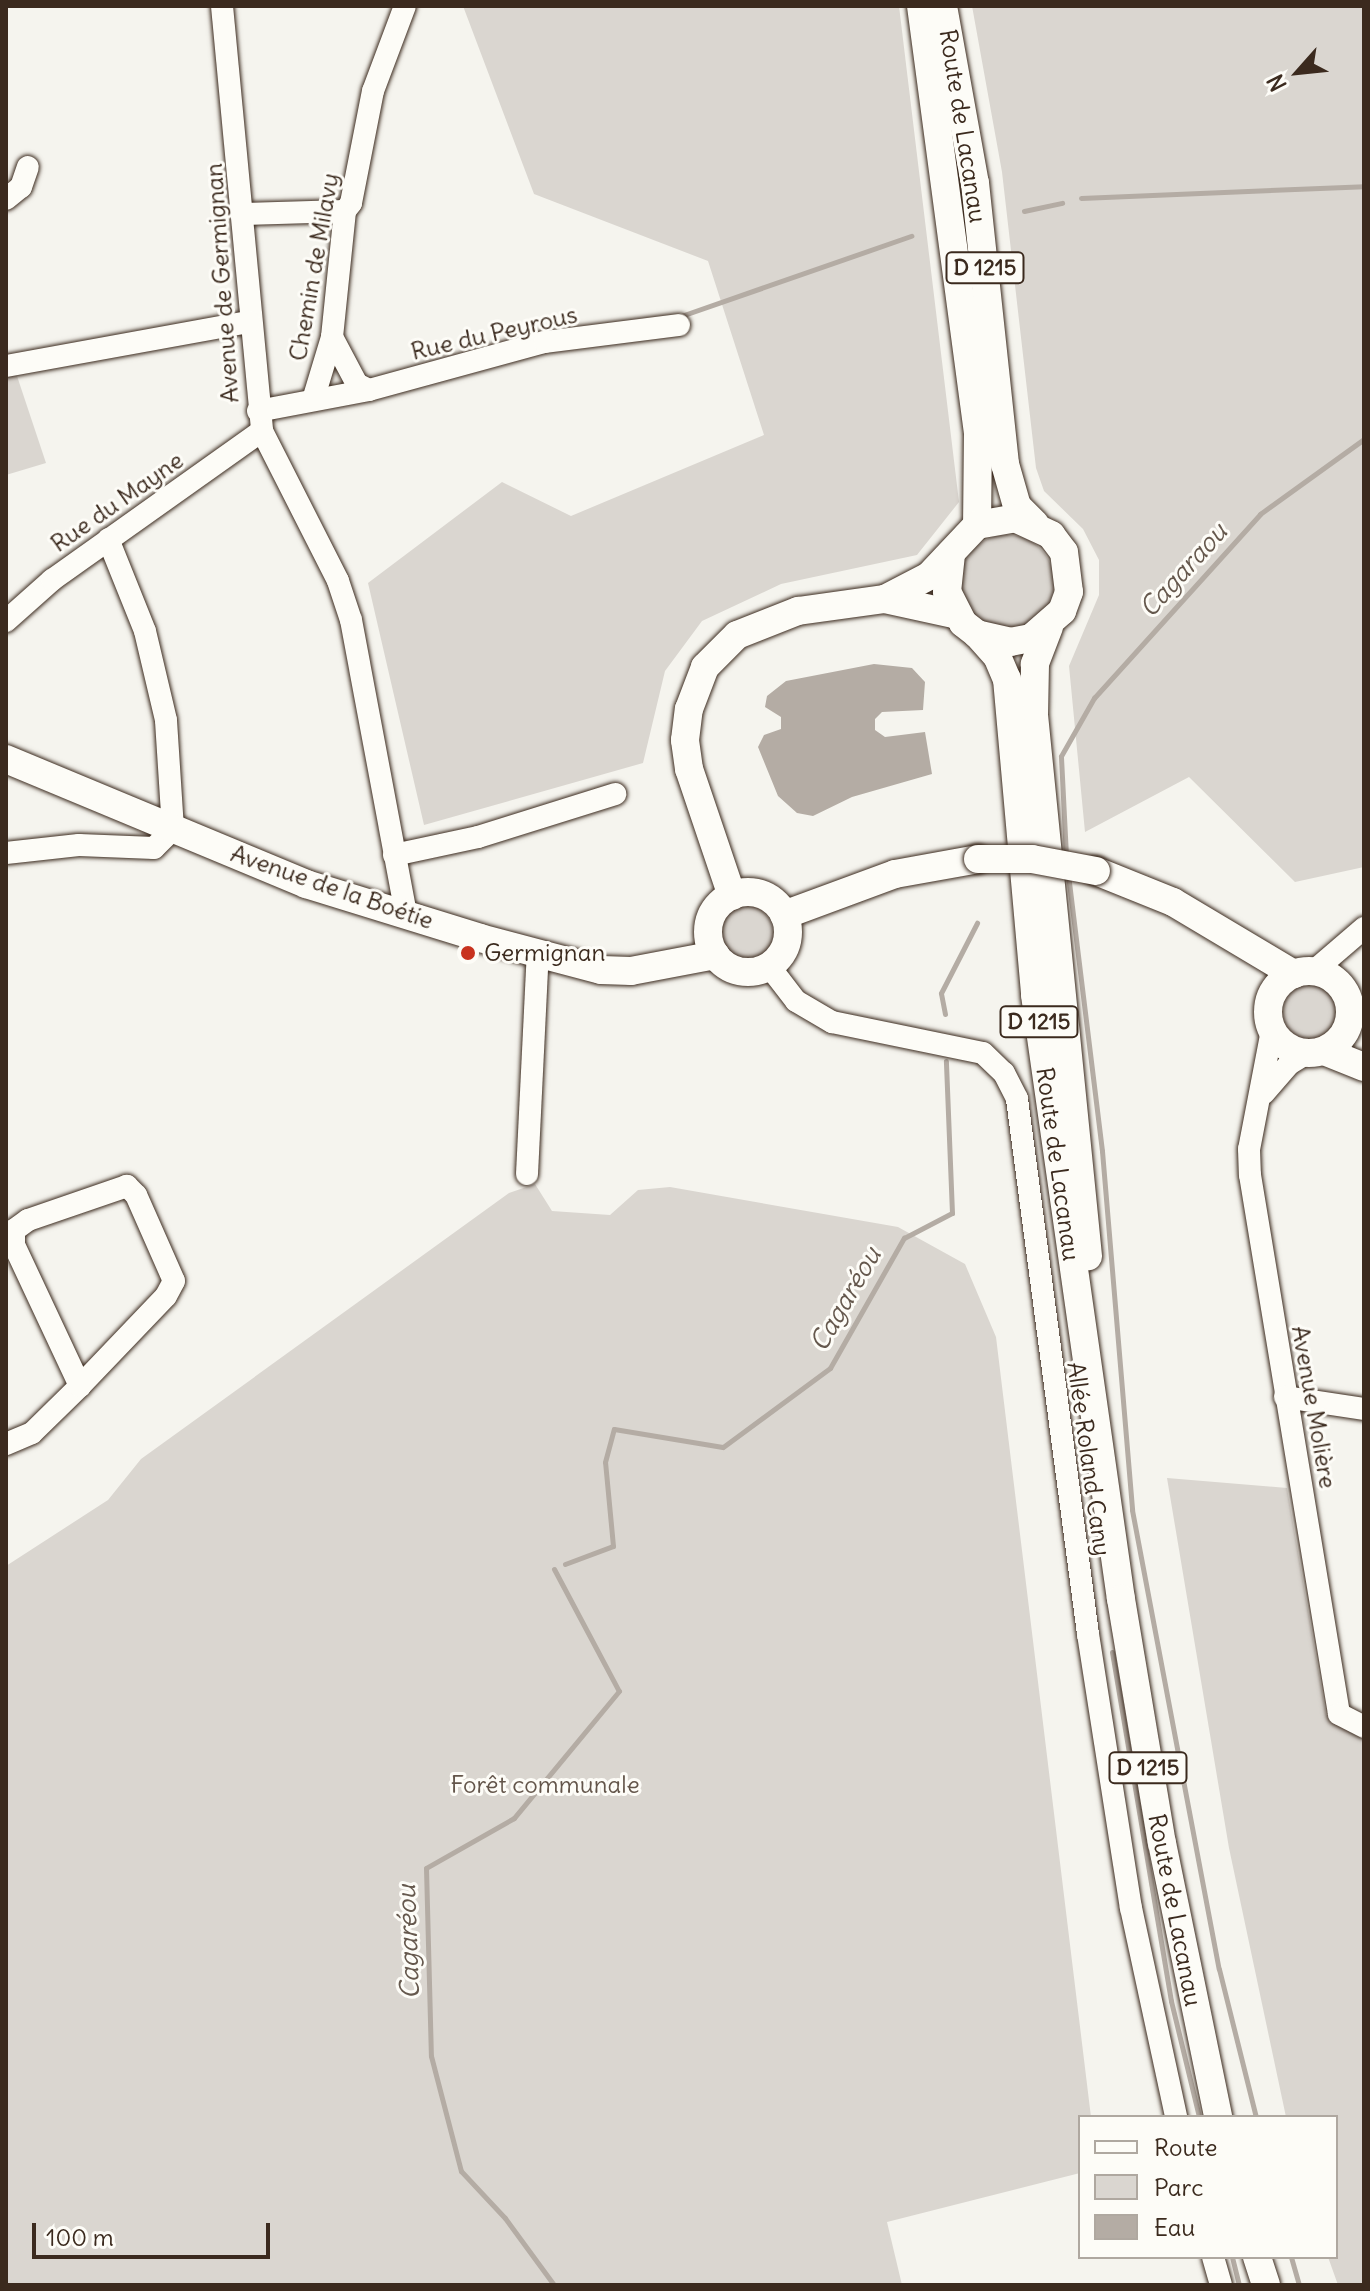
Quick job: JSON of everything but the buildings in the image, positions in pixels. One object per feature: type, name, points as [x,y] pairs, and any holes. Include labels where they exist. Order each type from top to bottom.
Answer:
[{"type":"main road","name":"Route de Lacanau","points":[[921,6],[978,433],[977,525]]},
{"type":"main road","name":"Route de Lacanau","points":[[943,6],[975,183],[1005,464],[1017,506],[1035,524]]},
{"type":"main road","points":[[732,896],[689,769],[689,709],[705,667],[737,635],[766,620],[885,599],[929,576],[977,525],[1015,518],[1035,524],[1064,552],[1069,572],[1062,611],[1049,627],[1011,642],[885,599]]},
{"type":"main road","points":[[951,554],[947,592],[967,625]]},
{"type":"main road","name":"Route de Lacanau","points":[[967,625],[997,656],[1007,679],[1035,995],[1143,1739],[1218,2115]]},
{"type":"main road","name":"Route de Lacanau","points":[[1049,627],[1035,664],[1034,715],[1082,1162],[1098,1416]]},
{"type":"main road","name":"Avenue de la Boétie","points":[[6,759],[306,884],[601,970],[631,971],[715,955]]},
{"type":"main road","points":[[784,915],[895,874],[978,859],[1032,859],[1096,871],[1163,897],[1232,941],[1342,988],[1349,1020],[1364,1052]]},
{"type":"main road","points":[[756,893],[784,915],[785,949],[769,966],[734,970],[715,955],[710,922],[732,896],[756,893]]},
{"type":"main road","points":[[1232,941],[1269,1001],[1272,1030],[1286,1046],[1364,1067]]},
{"type":"main road","points":[[1269,1001],[1304,972]]},
{"type":"main road","points":[[1315,1052],[1344,1033],[1349,1020]]},
{"type":"main road","points":[[1248,2259],[1254,2285]]},
{"type":"main road","points":[[1258,2259],[1266,2285]]},
{"type":"street","name":"Avenue de Germignan","points":[[222,6],[244,214],[249,322],[260,421],[338,581],[351,620],[406,915]]},
{"type":"street","name":"Chemin de Milavy","points":[[313,400],[332,337],[345,211],[373,91],[405,6]]},
{"type":"street","points":[[6,199],[21,187],[28,167]]},
{"type":"street","points":[[244,214],[345,211]]},
{"type":"street","points":[[6,366],[249,322]]},
{"type":"street","name":"Rue du Peyrous","points":[[260,421],[313,400],[369,390],[545,342],[679,325]]},
{"type":"street","points":[[332,337],[357,384],[369,390]]},
{"type":"street","name":"Rue du Mayne","points":[[6,621],[260,421]]},
{"type":"street","points":[[6,853],[79,845],[154,848],[173,829],[166,720],[145,631],[108,539]]},
{"type":"street","points":[[394,855],[478,837],[615,794]]},
{"type":"street","points":[[1304,972],[1364,928]]},
{"type":"street","points":[[527,1174],[538,952]]},
{"type":"street","name":"Allée Roland Cany","points":[[769,966],[796,1001],[832,1022],[983,1053],[1004,1073],[1017,1099],[1088,1634],[1131,1908],[1176,2115]]},
{"type":"street","name":"Avenue Molière","points":[[1272,1030],[1256,1108],[1250,1175],[1339,1714],[1364,1727]]},
{"type":"street","name":"Avenue Molière","points":[[1256,1108],[1282,1070],[1315,1052]]},
{"type":"street","points":[[6,1444],[32,1433],[80,1386],[166,1296],[174,1281],[136,1195],[127,1186],[28,1220],[14,1230],[14,1245],[80,1386]]},
{"type":"street","points":[[1285,1397],[1364,1409]]},
{"type":"street","points":[[1214,2259],[1221,2285]]},
{"type":"green space","points":[[463,6],[899,6],[959,502],[917,555],[781,584],[702,621],[665,671],[643,763],[424,825],[368,583],[502,482],[571,516],[764,435],[708,261],[534,194]]},
{"type":"green space","points":[[972,6],[1364,6],[1364,867],[1295,882],[1189,777],[1085,832],[1069,666],[1099,595],[1099,560],[1083,529],[1044,491],[1036,468],[1002,172]]},
{"type":"green space","points":[[15,370],[46,463],[6,475],[6,371]]},
{"type":"green space","points":[[1007,535],[1025,539],[1040,549],[1050,564],[1054,582],[1050,600],[1040,615],[1025,625],[1007,629],[989,625],[974,615],[964,600],[960,582],[964,564],[974,549],[989,539]]},
{"type":"green space","points":[[746,906],[765,914],[773,933],[765,952],[746,960],[727,952],[719,933],[727,914]]},
{"type":"green space","points":[[1310,985],[1329,993],[1337,1012],[1329,1031],[1310,1039],[1291,1031],[1283,1012],[1291,993]]},
{"type":"green space","name":"Forêt communale","points":[[535,1184],[552,1211],[610,1215],[638,1190],[670,1187],[898,1227],[965,1264],[996,1337],[1091,2115],[1078,2115],[1078,2174],[887,2222],[902,2285],[6,2285],[6,1566],[108,1500],[141,1459],[509,1193]]},
{"type":"green space","points":[[1167,1478],[1287,1488],[1326,1715],[1364,1740],[1364,2285],[1338,2285],[1329,2259],[1338,2259],[1338,2115],[1286,2115],[1229,1848]]},
{"type":"water","points":[[874,664],[912,668],[925,682],[923,710],[882,712],[875,719],[875,730],[885,737],[925,732],[932,774],[852,797],[813,816],[797,813],[778,796],[758,747],[764,735],[781,729],[781,717],[765,707],[767,696],[786,681]]},
{"type":"waterway","points":[[1081,198],[1364,186]]},
{"type":"waterway","points":[[1024,211],[1062,203]]},
{"type":"waterway","points":[[681,316],[911,236]]},
{"type":"waterway","name":"Cagaraou","points":[[1066,856],[1061,756],[1094,698],[1260,514],[1364,439]]},
{"type":"waterway","points":[[1068,874],[1102,1151],[1132,1510],[1219,1969],[1256,2115]]},
{"type":"waterway","name":"Cagaréou","points":[[945,1014],[941,993],[977,923]]},
{"type":"waterway","name":"Cagaréou","points":[[565,1564],[613,1546],[605,1462],[614,1429],[723,1447],[830,1368],[904,1238],[952,1213],[946,1061]]},
{"type":"waterway","name":"Cagaréou","points":[[554,1569],[619,1691],[514,1818],[426,1868],[431,2056],[461,2171],[505,2218],[554,2285]]},
{"type":"waterway","points":[[1112,1652],[1171,2001],[1199,2115]]},
{"type":"waterway","points":[[1232,2259],[1239,2285]]},
{"type":"waterway","points":[[1292,2259],[1299,2285]]},
{"type":"place","name":"Germignan","points":[[468,953]]}]
